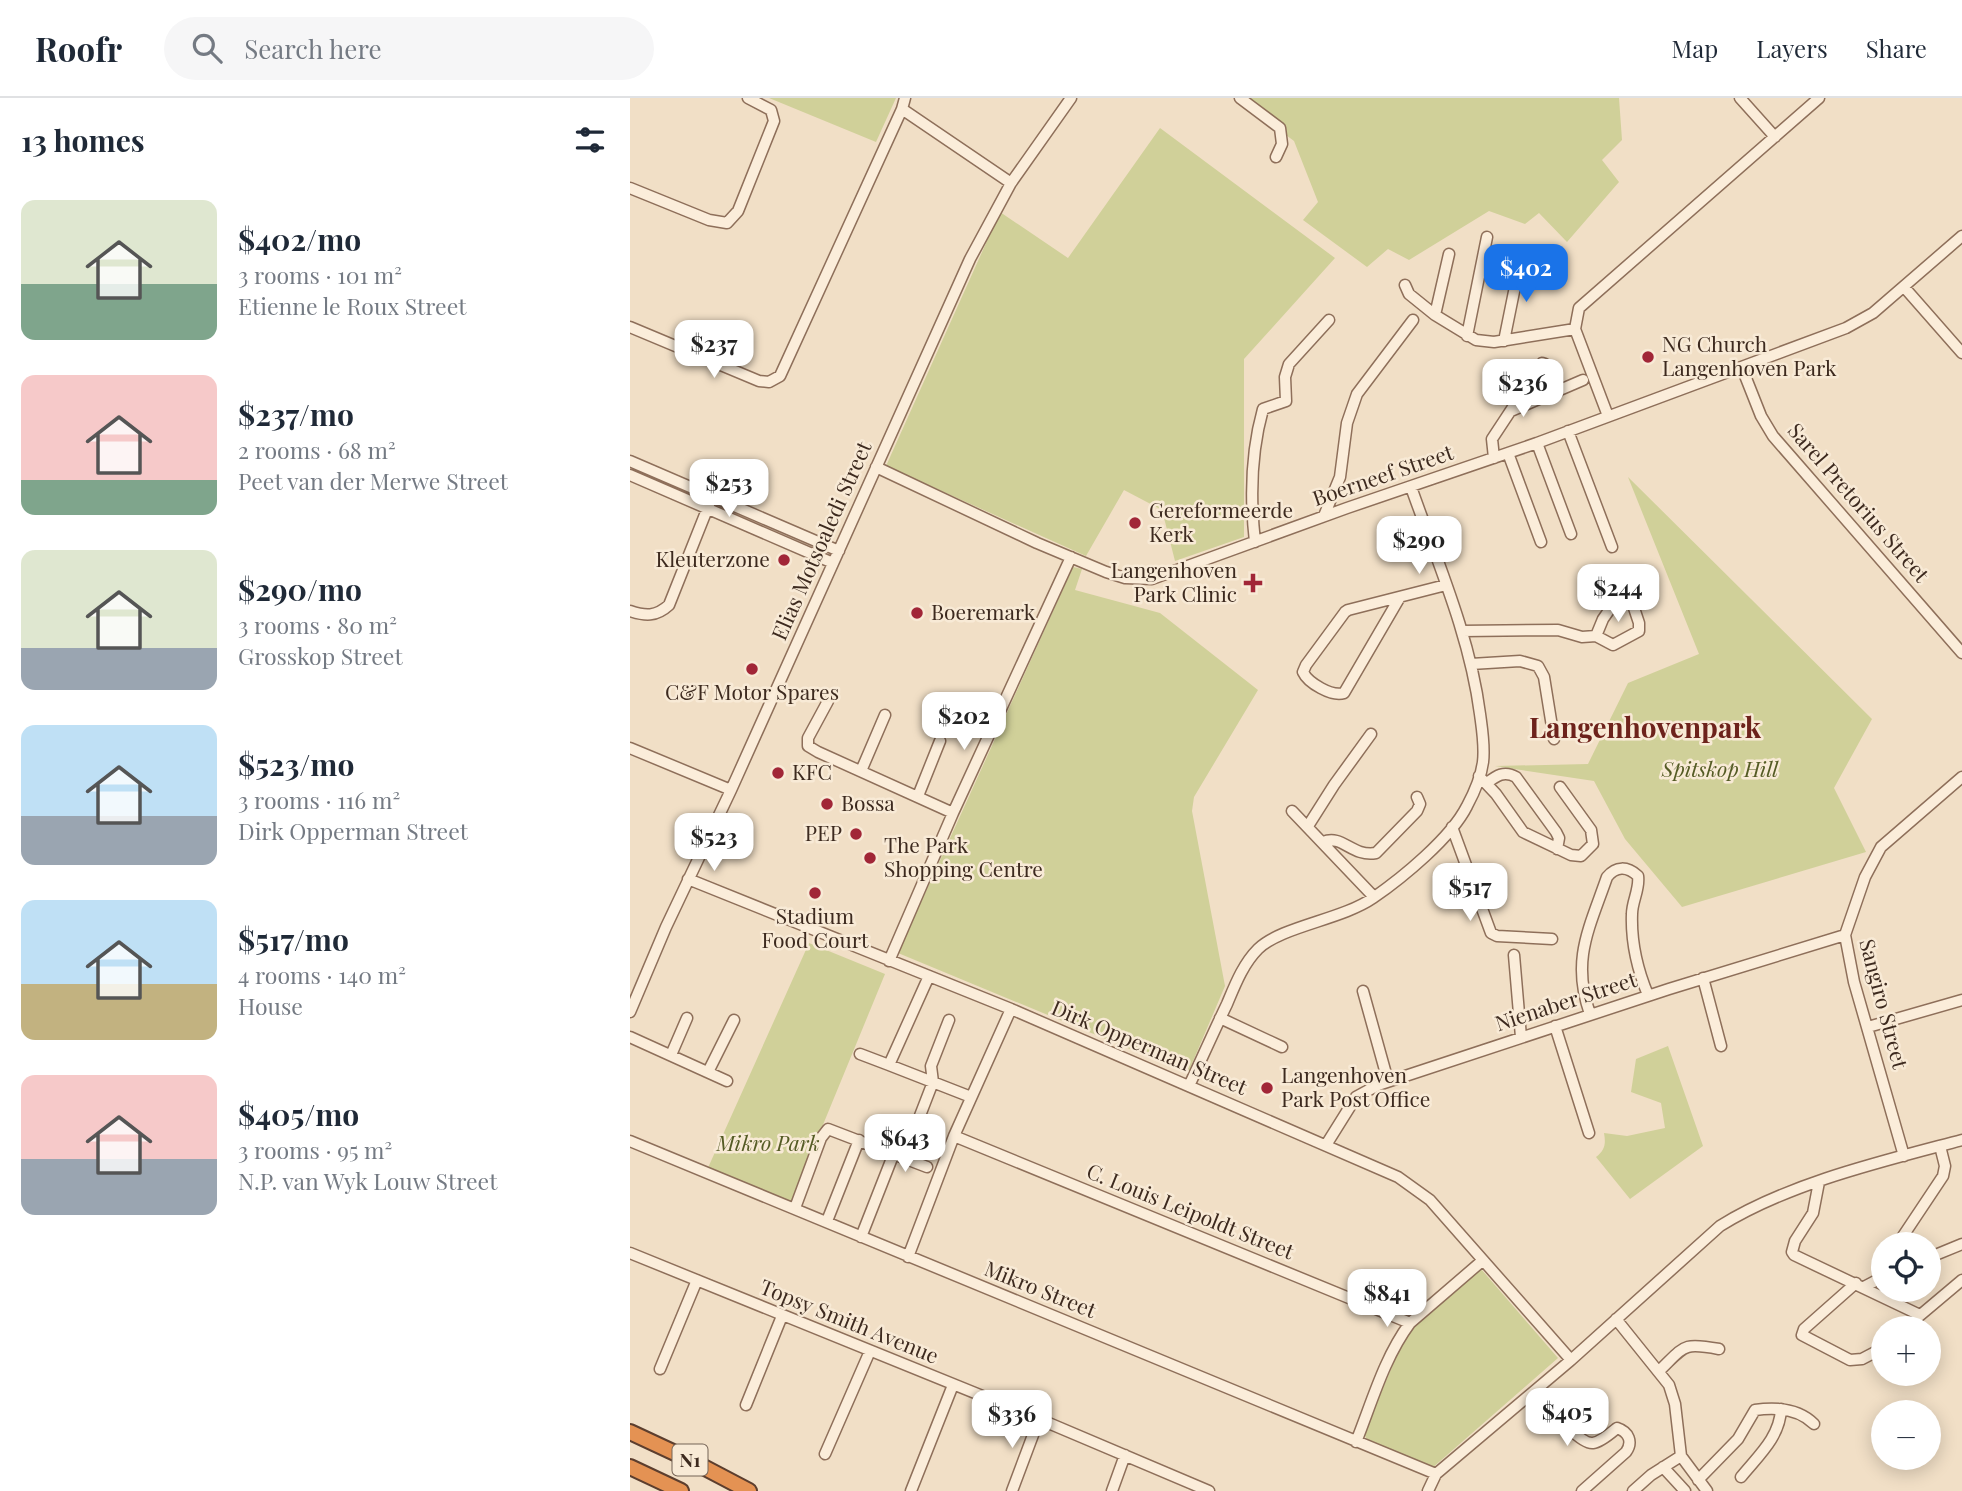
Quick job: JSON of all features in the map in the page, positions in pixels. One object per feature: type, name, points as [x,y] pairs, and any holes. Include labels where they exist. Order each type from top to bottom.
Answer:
[{"type":"highway","name":"N1","points":[[630,1432],[749,1491]]},
{"type":"highway","name":"N1","points":[[630,1467],[681,1491]]},
{"type":"street","points":[[630,188],[709,220],[727,223],[738,211],[774,121],[771,110],[748,98]]},
{"type":"street","points":[[630,327],[759,381],[769,382],[780,376],[905,98]]},
{"type":"street","name":"Elias Motsoaledi Street","points":[[630,1012],[970,259],[1011,183],[1071,98]]},
{"type":"street","points":[[1240,98],[1280,128],[1282,144],[1276,157]]},
{"type":"street","points":[[1740,98],[1774,137]]},
{"type":"street","points":[[1608,416],[1576,329],[1579,308],[1819,98]]},
{"type":"street","points":[[902,109],[1011,183]]},
{"type":"street","name":"Boerneef Street","points":[[876,467],[1071,557],[1125,578],[1144,580],[1537,443],[1846,328],[1872,313],[1962,236]]},
{"type":"street","points":[[1467,336],[1487,237]]},
{"type":"street","points":[[1435,315],[1449,254]]},
{"type":"street","points":[[1504,341],[1520,262]]},
{"type":"street","points":[[1405,285],[1409,294],[1435,315],[1467,336],[1485,342],[1576,329]]},
{"type":"street","points":[[1904,287],[1962,353]]},
{"type":"street","points":[[1255,542],[1252,483],[1262,414],[1266,407],[1286,401],[1285,377],[1289,363],[1329,320]]},
{"type":"street","points":[[1325,516],[1340,477],[1347,424],[1357,394],[1413,320]]},
{"type":"street","points":[[1494,458],[1492,439],[1542,363],[1559,391]]},
{"type":"street","name":"Sarel Pretorius Street","points":[[1742,368],[1761,416],[1773,436],[1962,653]]},
{"type":"street","points":[[1510,411],[1583,380]]},
{"type":"street","points":[[1568,431],[1612,547]]},
{"type":"street","points":[[1537,443],[1571,534]]},
{"type":"street","points":[[1508,453],[1541,542]]},
{"type":"street","points":[[630,461],[839,551]]},
{"type":"street","points":[[630,475],[834,563]]},
{"type":"street","points":[[1189,1086],[1244,967],[1261,946],[1280,936],[1364,905],[1399,879],[1452,827],[1466,810],[1483,780],[1482,726],[1476,682],[1462,631],[1411,487]]},
{"type":"street","points":[[630,611],[654,615],[669,605],[712,496]]},
{"type":"street","points":[[816,540],[832,541],[845,536]]},
{"type":"street","points":[[815,554],[824,564],[827,577]]},
{"type":"street","points":[[889,961],[953,813],[1071,557]]},
{"type":"street","points":[[1400,597],[1344,694],[1332,693],[1306,678],[1303,672],[1306,665],[1345,612],[1400,597],[1446,585]]},
{"type":"street","points":[[1462,631],[1558,630],[1582,637],[1596,636],[1615,645],[1639,631],[1629,593],[1621,593],[1602,619],[1596,636]]},
{"type":"street","points":[[1471,664],[1520,661],[1538,666],[1544,677],[1554,739]]},
{"type":"street","points":[[828,701],[808,738],[808,746],[953,813]]},
{"type":"street","points":[[861,771],[885,715]]},
{"type":"street","points":[[1308,826],[1371,734]]},
{"type":"street","points":[[918,796],[940,741]]},
{"type":"street","points":[[630,748],[731,790]]},
{"type":"street","points":[[1483,780],[1506,773],[1516,777],[1556,832],[1559,838],[1558,849]]},
{"type":"street","name":"Sangiro Street","points":[[1904,1156],[1854,982],[1845,934],[1865,877],[1881,847],[1962,777]]},
{"type":"street","points":[[1483,780],[1523,832],[1574,856],[1581,856],[1591,847],[1594,839],[1591,830],[1560,787]]},
{"type":"street","points":[[1323,842],[1338,840],[1357,852],[1376,853],[1417,811],[1420,804],[1418,797]]},
{"type":"street","points":[[1292,810],[1374,897]]},
{"type":"street","points":[[1452,827],[1491,933],[1497,936],[1552,939]]},
{"type":"street","points":[[1590,1014],[1582,986],[1587,933],[1607,877],[1612,870],[1618,868],[1627,869],[1638,876],[1632,906],[1632,923],[1641,978],[1648,995]]},
{"type":"street","name":"Dirk Opperman Street","points":[[688,880],[1011,1009],[1398,1177],[1430,1200],[1571,1360]]},
{"type":"street","name":"Nienaber Street","points":[[1326,1145],[1356,1097],[1388,1081],[1648,995],[1845,934]]},
{"type":"street","points":[[1514,955],[1521,1037]]},
{"type":"street","points":[[889,1065],[929,976]]},
{"type":"street","points":[[1703,978],[1721,1046]]},
{"type":"street","points":[[1363,991],[1388,1081]]},
{"type":"street","points":[[1868,1027],[1962,1000]]},
{"type":"street","points":[[908,1257],[954,1136],[1011,1009]]},
{"type":"street","points":[[671,1055],[687,1018]]},
{"type":"street","points":[[1220,1018],[1282,1047]]},
{"type":"street","points":[[708,1072],[734,1020]]},
{"type":"street","points":[[862,1237],[933,1082],[931,1066],[949,1020]]},
{"type":"street","points":[[1555,1026],[1588,1133]]},
{"type":"street","points":[[630,1037],[727,1081]]},
{"type":"street","points":[[860,1054],[971,1097]]},
{"type":"street","points":[[795,1208],[826,1130],[830,1129],[927,1167]]},
{"type":"street","name":"C. Louis Leipoldt Street","points":[[954,1136],[1410,1323]]},
{"type":"street","points":[[827,1221],[859,1140]]},
{"type":"street","points":[[1428,1491],[1436,1474],[1571,1360],[1720,1227],[1778,1195],[1962,1140]]},
{"type":"street","name":"Mikro Street","points":[[630,1141],[1436,1474]]},
{"type":"street","points":[[1906,1232],[1943,1176],[1945,1166],[1940,1146]]},
{"type":"street","points":[[1819,1182],[1816,1205],[1792,1252],[1797,1257],[1920,1315],[1962,1280]]},
{"type":"street","points":[[1941,1253],[1962,1244]]},
{"type":"street","name":"Topsy Smith Avenue","points":[[630,1253],[1209,1491]]},
{"type":"street","points":[[1356,1442],[1389,1357],[1410,1323],[1482,1261]]},
{"type":"street","points":[[660,1369],[697,1280]]},
{"type":"street","points":[[1871,1281],[1860,1285],[1804,1329],[1802,1335],[1850,1360],[1862,1359],[1871,1354]]},
{"type":"street","points":[[746,1405],[782,1316]]},
{"type":"street","points":[[1616,1319],[1659,1371],[1674,1394],[1681,1456],[1707,1491]]},
{"type":"street","points":[[1659,1371],[1685,1346],[1719,1349]]},
{"type":"street","points":[[825,1454],[870,1351]]},
{"type":"street","points":[[911,1491],[953,1385]]},
{"type":"street","points":[[1536,1390],[1577,1437],[1595,1443],[1617,1428],[1624,1431],[1630,1439],[1630,1447],[1626,1452],[1582,1491]]},
{"type":"street","points":[[1698,1480],[1738,1439],[1753,1411],[1781,1409],[1797,1413],[1814,1424]]},
{"type":"street","points":[[1741,1477],[1775,1435],[1780,1425],[1781,1409]]},
{"type":"street","points":[[1012,1491],[1039,1419]]},
{"type":"street","points":[[1112,1491],[1125,1455]]},
{"type":"street","points":[[1633,1491],[1681,1456]]},
{"type":"street","points":[[1663,1467],[1682,1490]]},
{"type":"green space","points":[[769,98],[896,98],[876,142]]},
{"type":"green space","points":[[1237,98],[1619,98],[1622,140],[1602,160],[1619,182],[1567,242],[1539,213],[1525,224],[1489,211],[1409,260],[1388,249],[1367,267],[1303,220],[1318,202],[1294,141]]},
{"type":"green space","points":[[1160,128],[1335,258],[1244,359],[1244,537],[1175,561],[1162,510],[1124,490],[1086,556],[886,466],[1000,212],[1068,258]]},
{"type":"green space","name":"Spitskop Hill","points":[[1628,477],[1872,719],[1834,788],[1866,852],[1682,907],[1625,839],[1594,781],[1495,766],[1588,764],[1628,683],[1699,654]]},
{"type":"green space","points":[[1073,567],[1082,569],[1075,590],[1160,613],[1258,690],[1194,797],[1192,811],[1225,986],[1188,1073],[898,953]]},
{"type":"green space","name":"Mikro Park","points":[[809,943],[885,974],[790,1205],[707,1170]]},
{"type":"green space","points":[[1668,1046],[1703,1146],[1630,1199],[1596,1157],[1604,1146],[1604,1133],[1627,1136],[1665,1128],[1661,1103],[1631,1092],[1636,1059]]},
{"type":"green space","points":[[1481,1269],[1558,1358],[1431,1469],[1372,1443],[1364,1433],[1403,1341],[1412,1328]]},
{"type":"place","name":"NG Church Langenhoven Park","points":[[1648,357]]},
{"type":"place","name":"Gereformeerde Kerk","points":[[1135,523]]},
{"type":"place","name":"Kleuterzone","points":[[784,560]]},
{"type":"place","name":"Langenhoven Park Clinic","points":[[1253,583]]},
{"type":"place","name":"Boeremark","points":[[917,613]]},
{"type":"place","name":"C&F Motor Spares","points":[[752,669]]},
{"type":"place","name":"KFC","points":[[778,773]]},
{"type":"place","name":"Bossa","points":[[827,804]]},
{"type":"place","name":"PEP","points":[[856,834]]},
{"type":"place","name":"The Park Shopping Centre","points":[[870,858]]},
{"type":"place","name":"Stadium Food Court","points":[[815,893]]},
{"type":"place","name":"Langenhoven Park Post Office","points":[[1267,1088]]},
{"type":"district","name":"Langenhovenpark","points":[[1645,728]]}]
